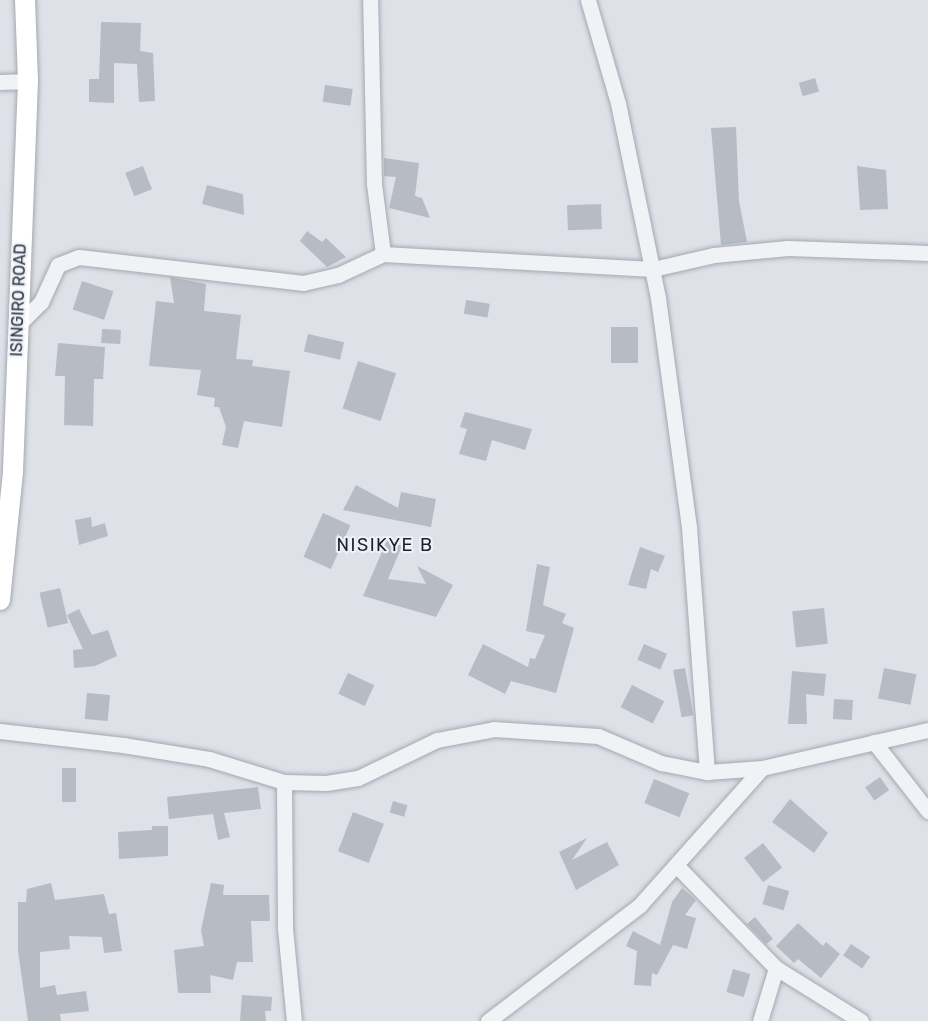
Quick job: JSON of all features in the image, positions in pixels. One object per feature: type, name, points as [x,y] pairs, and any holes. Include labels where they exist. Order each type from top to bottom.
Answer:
[{"type":"main road","name":"ISINGIRO ROAD","points":[[0,600],[6,474],[18,325],[28,81],[25,0]]},
{"type":"street","points":[[370,0],[374,184],[383,254]]},
{"type":"street","points":[[588,0],[615,91],[653,269],[689,527],[707,772]]},
{"type":"street","points":[[0,82],[28,81]]},
{"type":"street","points":[[18,325],[41,302],[58,265],[79,257],[303,283],[338,275],[383,254],[653,269],[714,255],[788,248],[928,253]]},
{"type":"street","points":[[0,731],[209,759],[284,782],[326,783],[358,778],[437,740],[494,729],[598,736],[661,763],[707,772],[762,768],[928,730]]},
{"type":"street","points":[[874,742],[928,811]]},
{"type":"street","points":[[488,1021],[640,906],[677,867],[762,768]]},
{"type":"street","points":[[284,782],[285,928],[294,1021]]},
{"type":"street","points":[[677,867],[776,968],[861,1021]]},
{"type":"street","points":[[760,1021],[776,968]]},
{"type":"building","points":[[101,22],[141,23],[140,51],[153,53],[155,101],[139,102],[137,64],[114,63],[114,103],[89,102],[89,79],[99,79]]},
{"type":"building","points":[[815,78],[819,91],[803,96],[799,83]]},
{"type":"building","points":[[325,85],[353,89],[350,106],[323,102]]},
{"type":"building","points":[[736,127],[739,201],[747,242],[721,245],[711,128]]},
{"type":"building","points":[[384,158],[419,163],[415,196],[422,198],[430,218],[389,208],[396,177],[384,176]]},
{"type":"building","points":[[143,166],[152,189],[134,196],[125,173]]},
{"type":"building","points":[[857,166],[886,170],[888,209],[860,210]]},
{"type":"building","points":[[207,185],[243,194],[244,215],[202,204]]},
{"type":"building","points":[[601,204],[602,229],[568,230],[567,205]]},
{"type":"building","points":[[307,231],[322,242],[326,238],[346,257],[327,267],[300,241]]},
{"type":"building","points":[[170,277],[206,284],[204,311],[241,315],[236,359],[253,360],[252,366],[290,371],[282,427],[244,421],[238,448],[222,445],[226,427],[219,407],[214,407],[215,398],[197,395],[201,370],[149,366],[156,301],[174,303]]},
{"type":"building","points":[[82,281],[113,291],[104,320],[73,310]]},
{"type":"building","points":[[466,300],[490,304],[488,318],[464,314]]},
{"type":"building","points":[[611,327],[638,327],[638,363],[611,363]]},
{"type":"building","points":[[102,329],[121,330],[120,344],[101,343]]},
{"type":"building","points":[[308,334],[344,342],[340,360],[304,352]]},
{"type":"building","points":[[58,343],[105,347],[103,379],[94,379],[93,426],[64,425],[65,376],[55,376]]},
{"type":"building","points":[[358,361],[396,373],[381,421],[343,409]]},
{"type":"building","points":[[465,412],[532,429],[525,450],[492,440],[486,461],[459,454],[467,429],[460,427]]},
{"type":"building","points":[[356,485],[398,508],[401,492],[436,499],[431,527],[343,510]]},
{"type":"building","points":[[323,513],[350,525],[331,569],[303,557]]},
{"type":"building","points":[[91,517],[92,527],[105,523],[108,536],[79,545],[75,520]]},
{"type":"building","points":[[387,540],[402,546],[388,579],[426,584],[417,566],[453,585],[436,617],[363,596]]},
{"type":"building","points":[[640,547],[665,556],[658,572],[651,569],[646,589],[628,585]]},
{"type":"building","points":[[537,564],[550,567],[543,605],[566,614],[562,623],[574,628],[556,693],[511,681],[505,694],[468,675],[483,644],[528,667],[530,658],[535,659],[545,635],[526,631]]},
{"type":"building","points":[[60,588],[68,623],[48,628],[40,593]]},
{"type":"building","points":[[824,608],[828,644],[796,647],[792,611]]},
{"type":"building","points":[[79,609],[92,635],[108,630],[117,656],[95,666],[74,668],[73,650],[83,649],[67,615]]},
{"type":"building","points":[[644,644],[667,654],[660,669],[637,660]]},
{"type":"building","points":[[685,668],[693,715],[682,717],[673,670]]},
{"type":"building","points":[[884,668],[916,674],[910,705],[878,698]]},
{"type":"building","points":[[792,671],[826,674],[824,696],[806,694],[807,724],[788,724]]},
{"type":"building","points":[[348,673],[374,685],[365,706],[338,694]]},
{"type":"building","points":[[632,685],[664,701],[653,724],[621,707]]},
{"type":"building","points":[[87,693],[110,695],[108,721],[85,719]]},
{"type":"building","points":[[834,699],[853,700],[852,720],[833,719]]},
{"type":"building","points":[[62,768],[76,768],[76,802],[62,802]]},
{"type":"building","points":[[880,777],[889,790],[874,800],[865,787]]},
{"type":"building","points":[[654,779],[689,793],[679,817],[644,803]]},
{"type":"building","points":[[258,787],[261,809],[224,813],[230,837],[218,840],[213,814],[169,819],[167,797]]},
{"type":"building","points":[[790,799],[828,833],[814,853],[772,822]]},
{"type":"building","points":[[393,801],[407,805],[404,817],[390,813]]},
{"type":"building","points":[[353,812],[384,824],[369,863],[338,851]]},
{"type":"building","points":[[152,826],[168,826],[168,856],[119,859],[118,832],[152,830]]},
{"type":"building","points":[[587,838],[572,860],[607,842],[619,865],[576,890],[559,852]]},
{"type":"building","points":[[763,843],[782,867],[763,882],[744,858]]},
{"type":"building","points":[[51,883],[55,900],[104,894],[109,914],[116,913],[122,951],[104,953],[102,937],[69,936],[70,949],[40,952],[40,988],[55,985],[57,995],[86,991],[89,1011],[60,1014],[61,1021],[28,1021],[18,951],[18,902],[26,902],[27,889]]},
{"type":"building","points":[[211,883],[224,885],[223,895],[269,895],[270,921],[251,921],[253,962],[237,962],[233,980],[210,975],[211,993],[178,993],[174,950],[204,946],[201,930]]},
{"type":"building","points":[[768,885],[789,891],[784,910],[762,904]]},
{"type":"building","points":[[682,888],[696,900],[685,915],[696,918],[687,949],[673,945],[657,975],[652,973],[651,986],[634,985],[637,951],[626,946],[633,931],[660,945],[672,902]]},
{"type":"building","points":[[755,917],[773,939],[766,944],[747,924]]},
{"type":"building","points":[[798,923],[823,946],[826,942],[840,954],[821,978],[798,959],[794,963],[776,946]]},
{"type":"building","points":[[851,944],[870,957],[862,968],[843,956]]},
{"type":"building","points":[[733,969],[750,974],[744,997],[726,992]]},
{"type":"building","points":[[242,995],[272,997],[271,1011],[265,1011],[266,1021],[240,1021]]},
{"type":"district","name":"NISIKYE B","points":[[385,545]]}]
